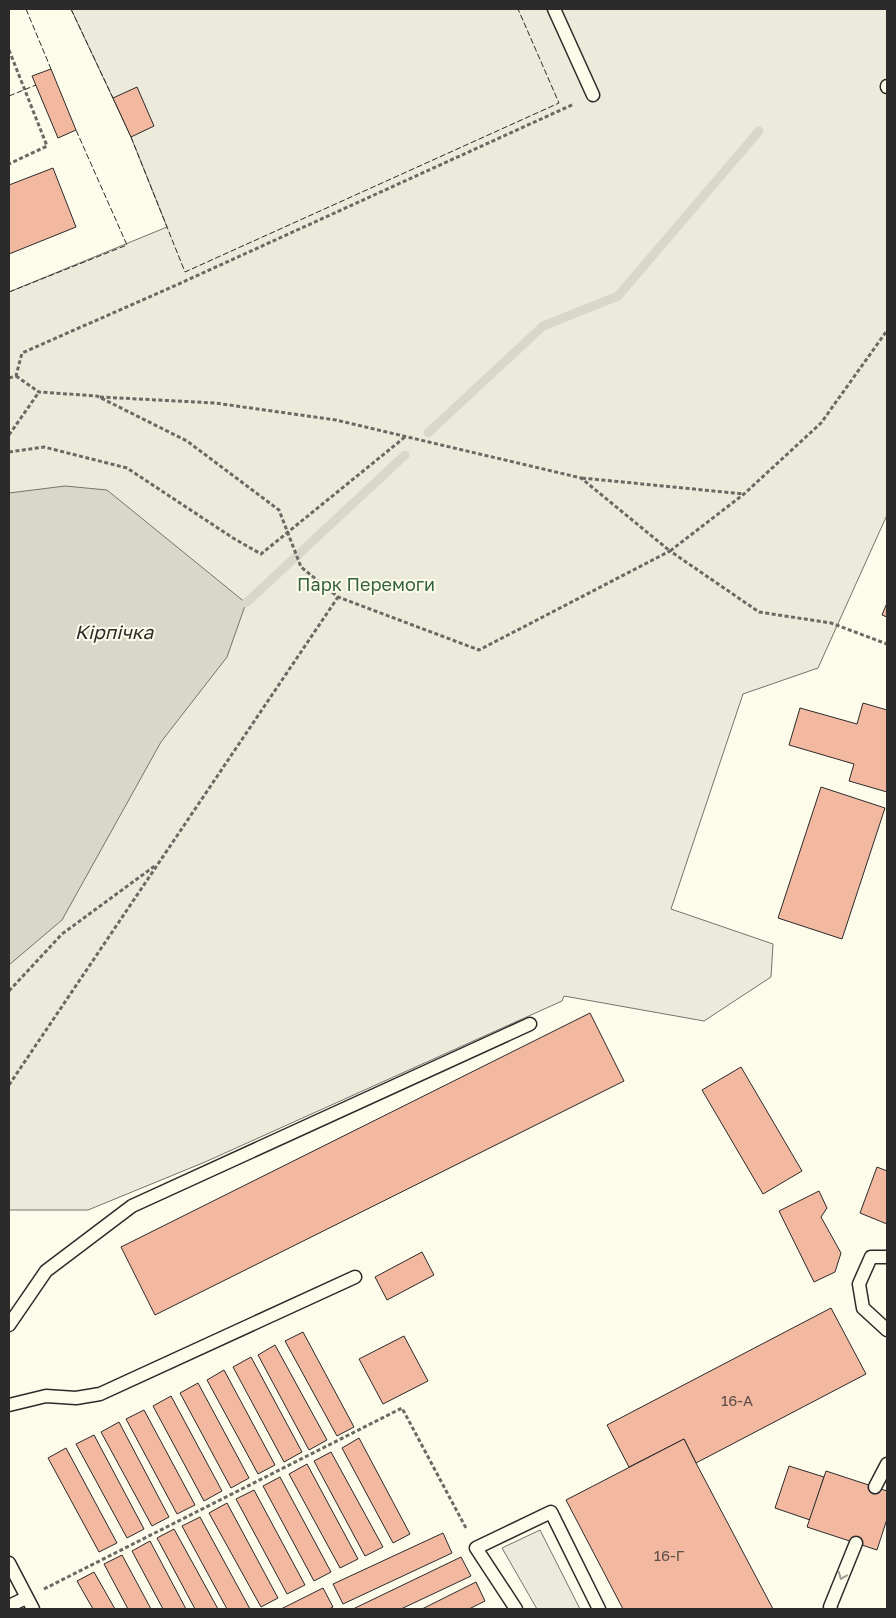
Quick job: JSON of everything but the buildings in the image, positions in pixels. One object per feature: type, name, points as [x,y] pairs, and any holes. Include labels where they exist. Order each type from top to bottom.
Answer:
[{"type":"lane","points":[[554,9],[593,95]]},
{"type":"lane","points":[[9,1325],[46,1271],[132,1206],[530,1024]]},
{"type":"lane","points":[[887,1257],[871,1256],[859,1284],[863,1308],[887,1330]]},
{"type":"lane","points":[[9,1405],[46,1396],[76,1398],[100,1394],[355,1277]]},
{"type":"lane","points":[[875,1487],[887,1464]]},
{"type":"lane","points":[[516,1609],[476,1548],[550,1512],[599,1609]]},
{"type":"lane","points":[[831,1609],[830,1607],[856,1543]]},
{"type":"lane","points":[[9,1563],[33,1609]]},
{"type":"lane","points":[[9,1606],[26,1598]]},
{"type":"path","points":[[9,50],[47,146],[9,164]]},
{"type":"path","points":[[16,376],[22,353],[593,95]]},
{"type":"path","points":[[97,396],[187,441],[279,510],[301,567],[338,597],[479,650],[670,551],[744,494],[821,423],[886,332]]},
{"type":"path","points":[[9,378],[16,376]]},
{"type":"path","points":[[16,376],[39,392],[215,404],[336,420],[581,478],[744,494]]},
{"type":"path","points":[[9,435],[39,392]]},
{"type":"path","points":[[9,452],[44,447],[127,468],[260,554],[405,437]]},
{"type":"path","points":[[581,478],[670,551],[759,612],[831,623],[887,644]]},
{"type":"path","points":[[9,1085],[338,597]]},
{"type":"path","points":[[9,991],[62,934],[158,863]]},
{"type":"path","points":[[26,1598],[402,1408],[476,1548]]},
{"type":"green space","name":"Парк Перемоги","points":[[71,9],[887,9],[887,515],[818,668],[743,694],[671,909],[773,944],[771,977],[704,1021],[564,996],[562,1001],[205,1162],[88,1210],[9,1210],[9,292],[167,227],[131,137]]},
{"type":"shaded area","points":[[540,1530],[580,1609],[537,1609],[502,1548]]},
{"type":"water","name":"Кірпічка","points":[[65,486],[107,490],[246,603],[227,657],[161,742],[62,920],[9,965],[9,493]]},
{"type":"waterway","points":[[428,433],[543,326],[618,296],[759,131]]},
{"type":"waterway","points":[[246,603],[405,455]]},
{"type":"fence","points":[[26,9],[51,69]]},
{"type":"fence","points":[[71,9],[113,98]]},
{"type":"fence","points":[[131,137],[185,272],[559,103],[518,9]]},
{"type":"fence","points":[[9,96],[36,85]]},
{"type":"fence","points":[[9,292],[127,245],[76,130]]}]
